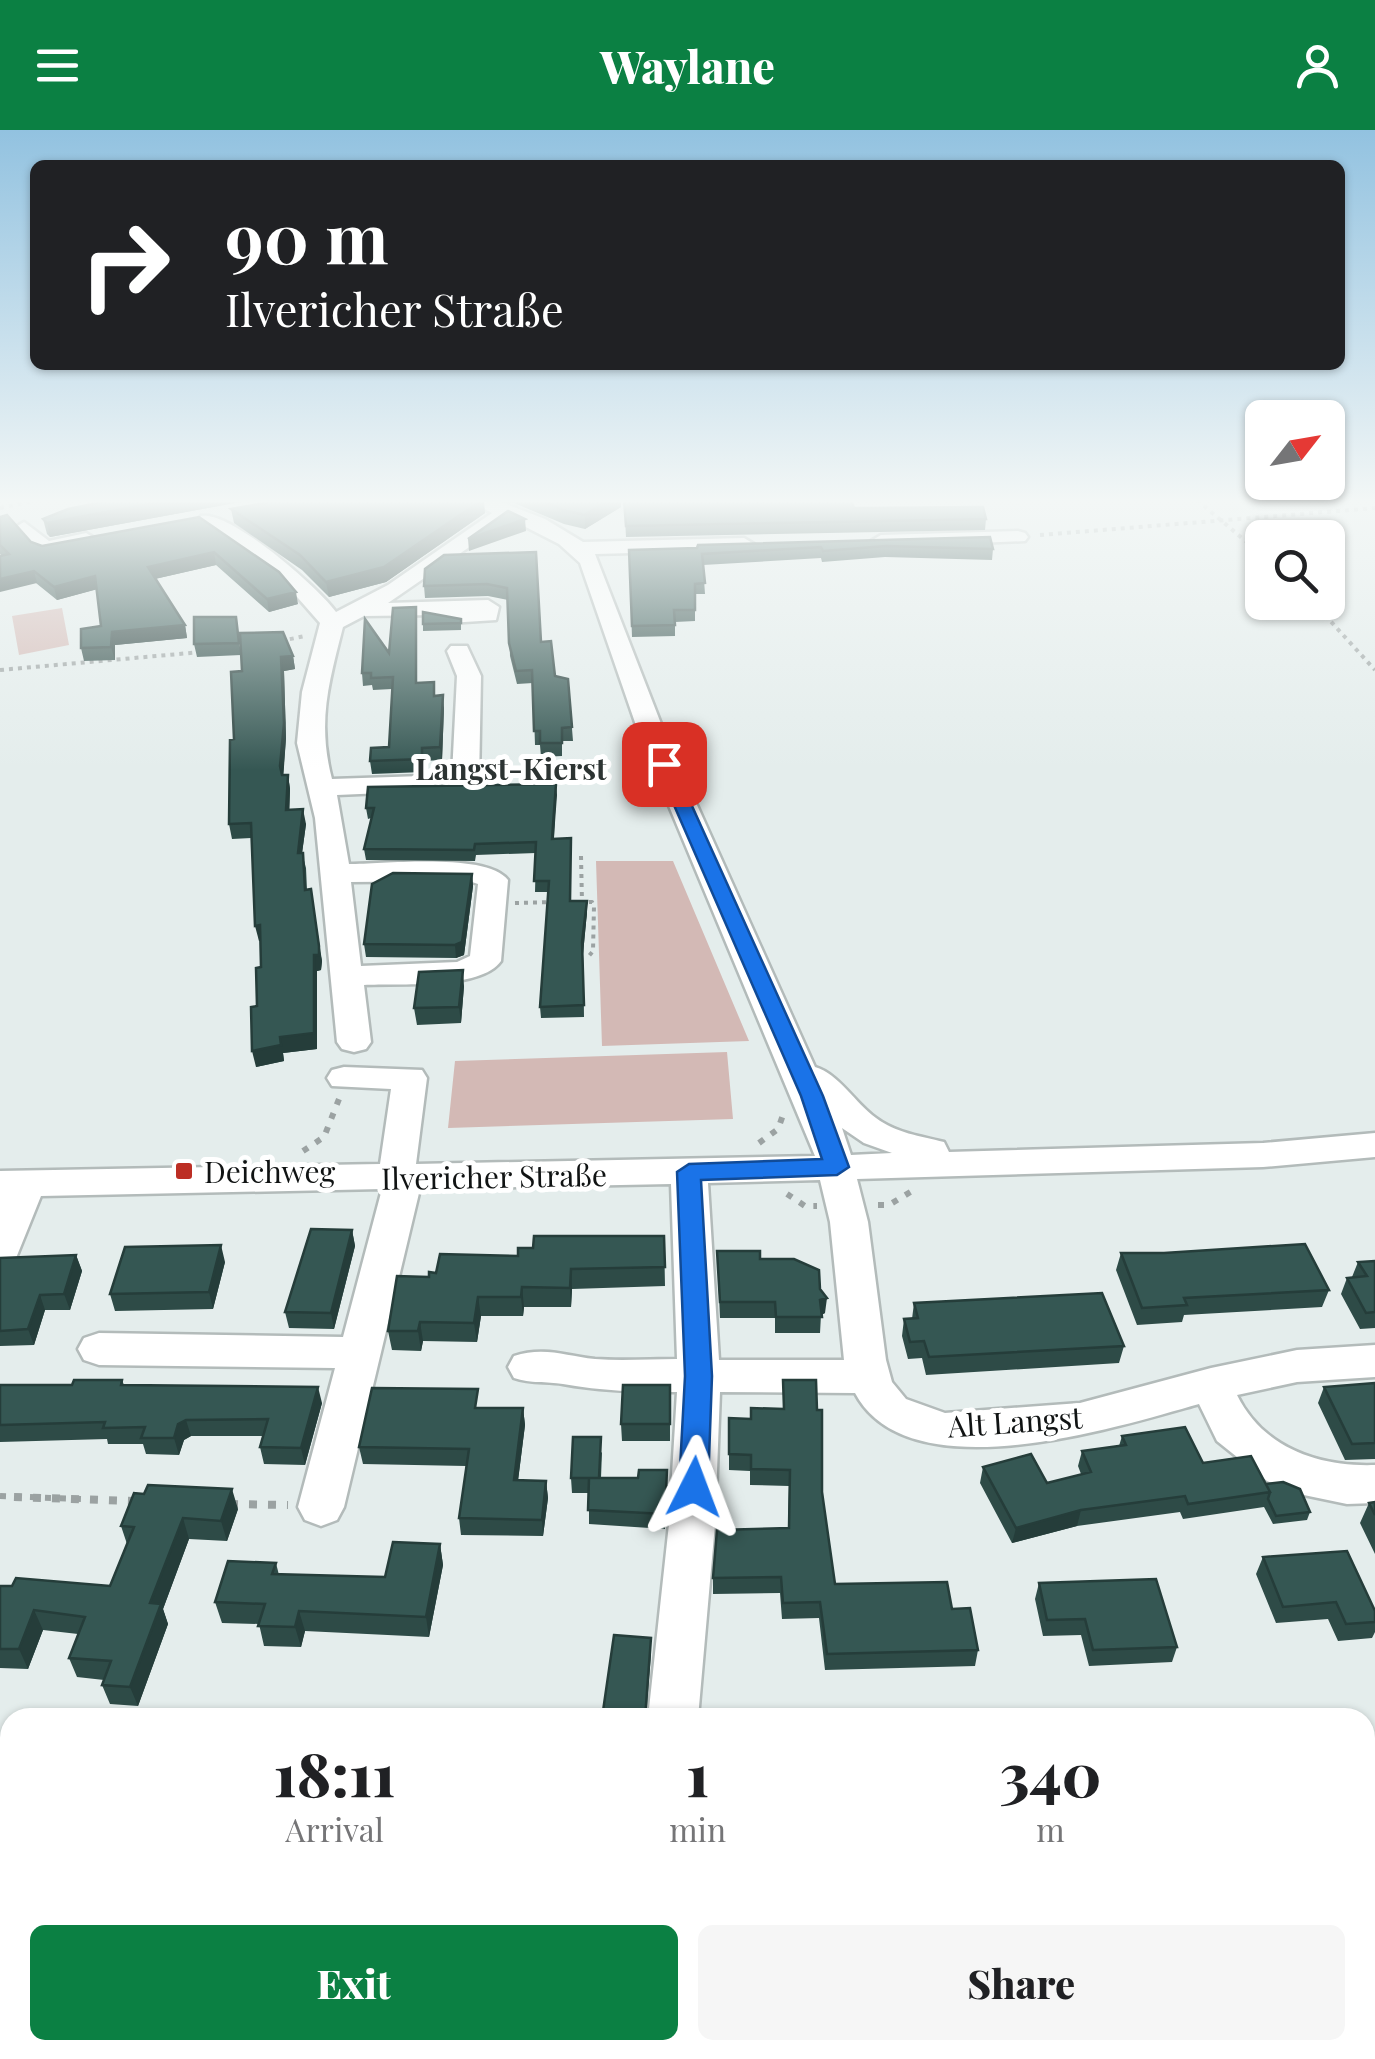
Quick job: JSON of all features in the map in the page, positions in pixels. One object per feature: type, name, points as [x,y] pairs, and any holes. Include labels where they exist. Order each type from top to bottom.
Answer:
[{"type":"street","points":[[309,590],[331,628],[314,692],[310,743],[323,787],[336,874],[354,1042]]},
{"type":"street","points":[[331,628],[392,590]]},
{"type":"street","points":[[529,1367],[559,1367],[592,1375],[870,1377],[837,1167],[797,1062],[687,817],[601,590]]},
{"type":"street","points":[[363,610],[449,608]]},
{"type":"street","points":[[323,787],[465,784],[469,676],[459,651]]},
{"type":"street","points":[[336,874],[474,872],[494,880],[485,961],[463,971],[347,976]]},
{"type":"street","points":[[797,1062],[856,1125],[873,1136],[924,1150],[1006,1161]]},
{"type":"street","points":[[322,1506],[400,1178],[410,1078],[344,1078]]},
{"type":"street","name":"Ilvericher Straße","points":[[13,1185],[1263,1156],[1375,1145]]},
{"type":"street","points":[[674,1708],[692,1524],[699,1376],[689,1172]]},
{"type":"street","points":[[0,1253],[13,1185]]},
{"type":"street","points":[[98,1349],[360,1353]]},
{"type":"street","name":"Alt Langst","points":[[870,1377],[872,1388],[892,1410],[912,1422],[945,1430],[1080,1420],[1211,1384],[1297,1366],[1375,1360]]},
{"type":"street","points":[[1211,1384],[1232,1430],[1282,1468],[1299,1476],[1347,1485],[1375,1484]]},
{"type":"path","points":[[1330,620],[1375,670]]},
{"type":"path","points":[[280,641],[331,628]]},
{"type":"path","points":[[0,670],[210,651]]},
{"type":"path","points":[[581,856],[582,902]]},
{"type":"path","points":[[492,904],[592,902],[592,951],[588,957]]},
{"type":"path","points":[[280,1180],[287,1156],[318,1146],[329,1133],[344,1078]]},
{"type":"path","points":[[0,1496],[151,1501]]},
{"type":"path","points":[[227,1504],[322,1506]]},
{"type":"shaded area","points":[[62,608],[69,645],[19,655],[12,616]]},
{"type":"shaded area","points":[[596,861],[673,861],[749,1041],[602,1046]]},
{"type":"shaded area","points":[[727,1052],[733,1119],[448,1128],[455,1061]]},
{"type":"building","points":[[97,590],[163,590],[185,625],[112,632],[111,647],[81,648],[81,629],[101,626]]},
{"type":"building","points":[[257,590],[296,592],[267,599]]},
{"type":"building","points":[[507,590],[538,590],[541,642],[551,641],[555,676],[568,679],[572,727],[562,728],[562,743],[540,743],[540,731],[534,731],[532,670],[516,671],[509,643]]},
{"type":"building","points":[[631,590],[695,590],[695,610],[674,610],[675,625],[632,626]]},
{"type":"building","points":[[416,607],[416,683],[434,682],[434,696],[443,695],[440,747],[422,748],[422,759],[370,761],[371,748],[389,747],[393,677],[371,678],[371,673],[362,673],[365,619],[389,653],[393,608]]},
{"type":"building","points":[[423,612],[461,619],[461,623],[423,624]]},
{"type":"building","points":[[194,617],[236,617],[239,643],[194,644]]},
{"type":"building","points":[[283,632],[293,656],[281,657],[284,723],[280,766],[282,775],[288,775],[286,810],[303,809],[298,853],[303,853],[305,890],[311,889],[319,946],[319,955],[314,955],[314,1033],[280,1037],[281,1045],[252,1051],[251,1007],[257,1006],[260,925],[255,926],[251,823],[229,824],[230,740],[234,739],[231,672],[242,671],[240,633]]},
{"type":"building","points":[[556,784],[552,839],[571,838],[570,901],[587,901],[582,942],[584,1005],[540,1007],[549,881],[534,881],[536,842],[475,844],[474,850],[364,849],[374,808],[366,808],[368,787]]},
{"type":"building","points":[[393,873],[472,874],[462,942],[364,944],[372,884]]},
{"type":"building","points":[[463,970],[459,1007],[414,1008],[419,972]]},
{"type":"building","points":[[311,1229],[352,1230],[331,1313],[285,1312]]},
{"type":"building","points":[[534,1236],[664,1236],[665,1267],[571,1269],[570,1288],[522,1287],[521,1297],[478,1297],[474,1323],[420,1322],[418,1331],[388,1331],[397,1276],[429,1277],[429,1272],[436,1273],[440,1254],[518,1256],[518,1248],[533,1248]]},
{"type":"building","points":[[1305,1244],[1329,1290],[1184,1298],[1187,1305],[1142,1308],[1121,1253],[1164,1253]]},
{"type":"building","points":[[221,1245],[209,1292],[110,1294],[125,1247]]},
{"type":"building","points":[[717,1251],[760,1251],[760,1259],[794,1259],[819,1270],[820,1289],[827,1298],[820,1300],[822,1317],[776,1317],[775,1302],[720,1302]]},
{"type":"building","points":[[76,1255],[64,1294],[40,1295],[28,1329],[0,1331],[0,1258]]},
{"type":"building","points":[[1375,1261],[1375,1312],[1366,1313],[1347,1278],[1367,1276],[1358,1262]]},
{"type":"building","points":[[1102,1293],[1124,1346],[929,1357],[924,1341],[910,1342],[904,1319],[918,1318],[914,1303]]},
{"type":"building","points":[[74,1380],[122,1380],[121,1385],[318,1387],[301,1448],[260,1447],[268,1419],[186,1420],[178,1424],[174,1438],[141,1438],[145,1427],[103,1428],[105,1422],[0,1425],[0,1385],[72,1385]]},
{"type":"building","points":[[783,1380],[816,1380],[817,1410],[822,1410],[822,1492],[835,1584],[947,1582],[952,1609],[970,1608],[978,1650],[827,1654],[820,1602],[783,1603],[781,1577],[713,1578],[717,1530],[789,1528],[790,1470],[751,1469],[751,1455],[729,1454],[729,1418],[751,1419],[751,1408],[784,1409]]},
{"type":"building","points":[[1375,1383],[1375,1443],[1352,1444],[1324,1387]]},
{"type":"building","points":[[623,1385],[670,1385],[670,1424],[621,1424]]},
{"type":"building","points":[[372,1388],[478,1389],[475,1408],[523,1408],[514,1480],[546,1481],[542,1520],[459,1518],[469,1449],[359,1447]]},
{"type":"building","points":[[1185,1427],[1203,1463],[1251,1456],[1270,1492],[1188,1504],[1185,1496],[1081,1510],[1016,1528],[983,1467],[1031,1454],[1047,1483],[1091,1472],[1082,1451],[1126,1445],[1122,1436]]},
{"type":"building","points":[[573,1437],[601,1437],[599,1478],[571,1478]]},
{"type":"building","points":[[639,1470],[667,1470],[665,1514],[588,1510],[589,1478],[638,1478]]},
{"type":"building","points":[[1283,1482],[1300,1489],[1310,1512],[1276,1516],[1266,1484]]},
{"type":"building","points":[[148,1485],[232,1489],[221,1521],[183,1518],[150,1603],[161,1604],[130,1687],[102,1685],[111,1661],[69,1658],[85,1617],[34,1610],[19,1649],[0,1649],[0,1586],[12,1586],[16,1578],[110,1586],[134,1527],[121,1526],[134,1493],[144,1494]]},
{"type":"building","points":[[393,1542],[440,1544],[426,1617],[299,1611],[295,1627],[258,1626],[265,1604],[215,1602],[228,1561],[276,1563],[272,1574],[385,1577]]},
{"type":"building","points":[[1347,1551],[1375,1611],[1375,1622],[1346,1624],[1336,1602],[1283,1607],[1263,1557]]},
{"type":"building","points":[[1156,1579],[1177,1647],[1093,1650],[1085,1619],[1047,1620],[1039,1583]]},
{"type":"building","points":[[614,1635],[651,1638],[646,1708],[603,1708]]},
{"type":"place","name":"Deichweg","points":[[184,1171]]},
{"type":"district","name":"Langst-Kierst","points":[[511,768]]},
{"type":"route","points":[[664,764],[812,1096],[837,1167],[689,1172],[699,1376],[694,1487]]}]
